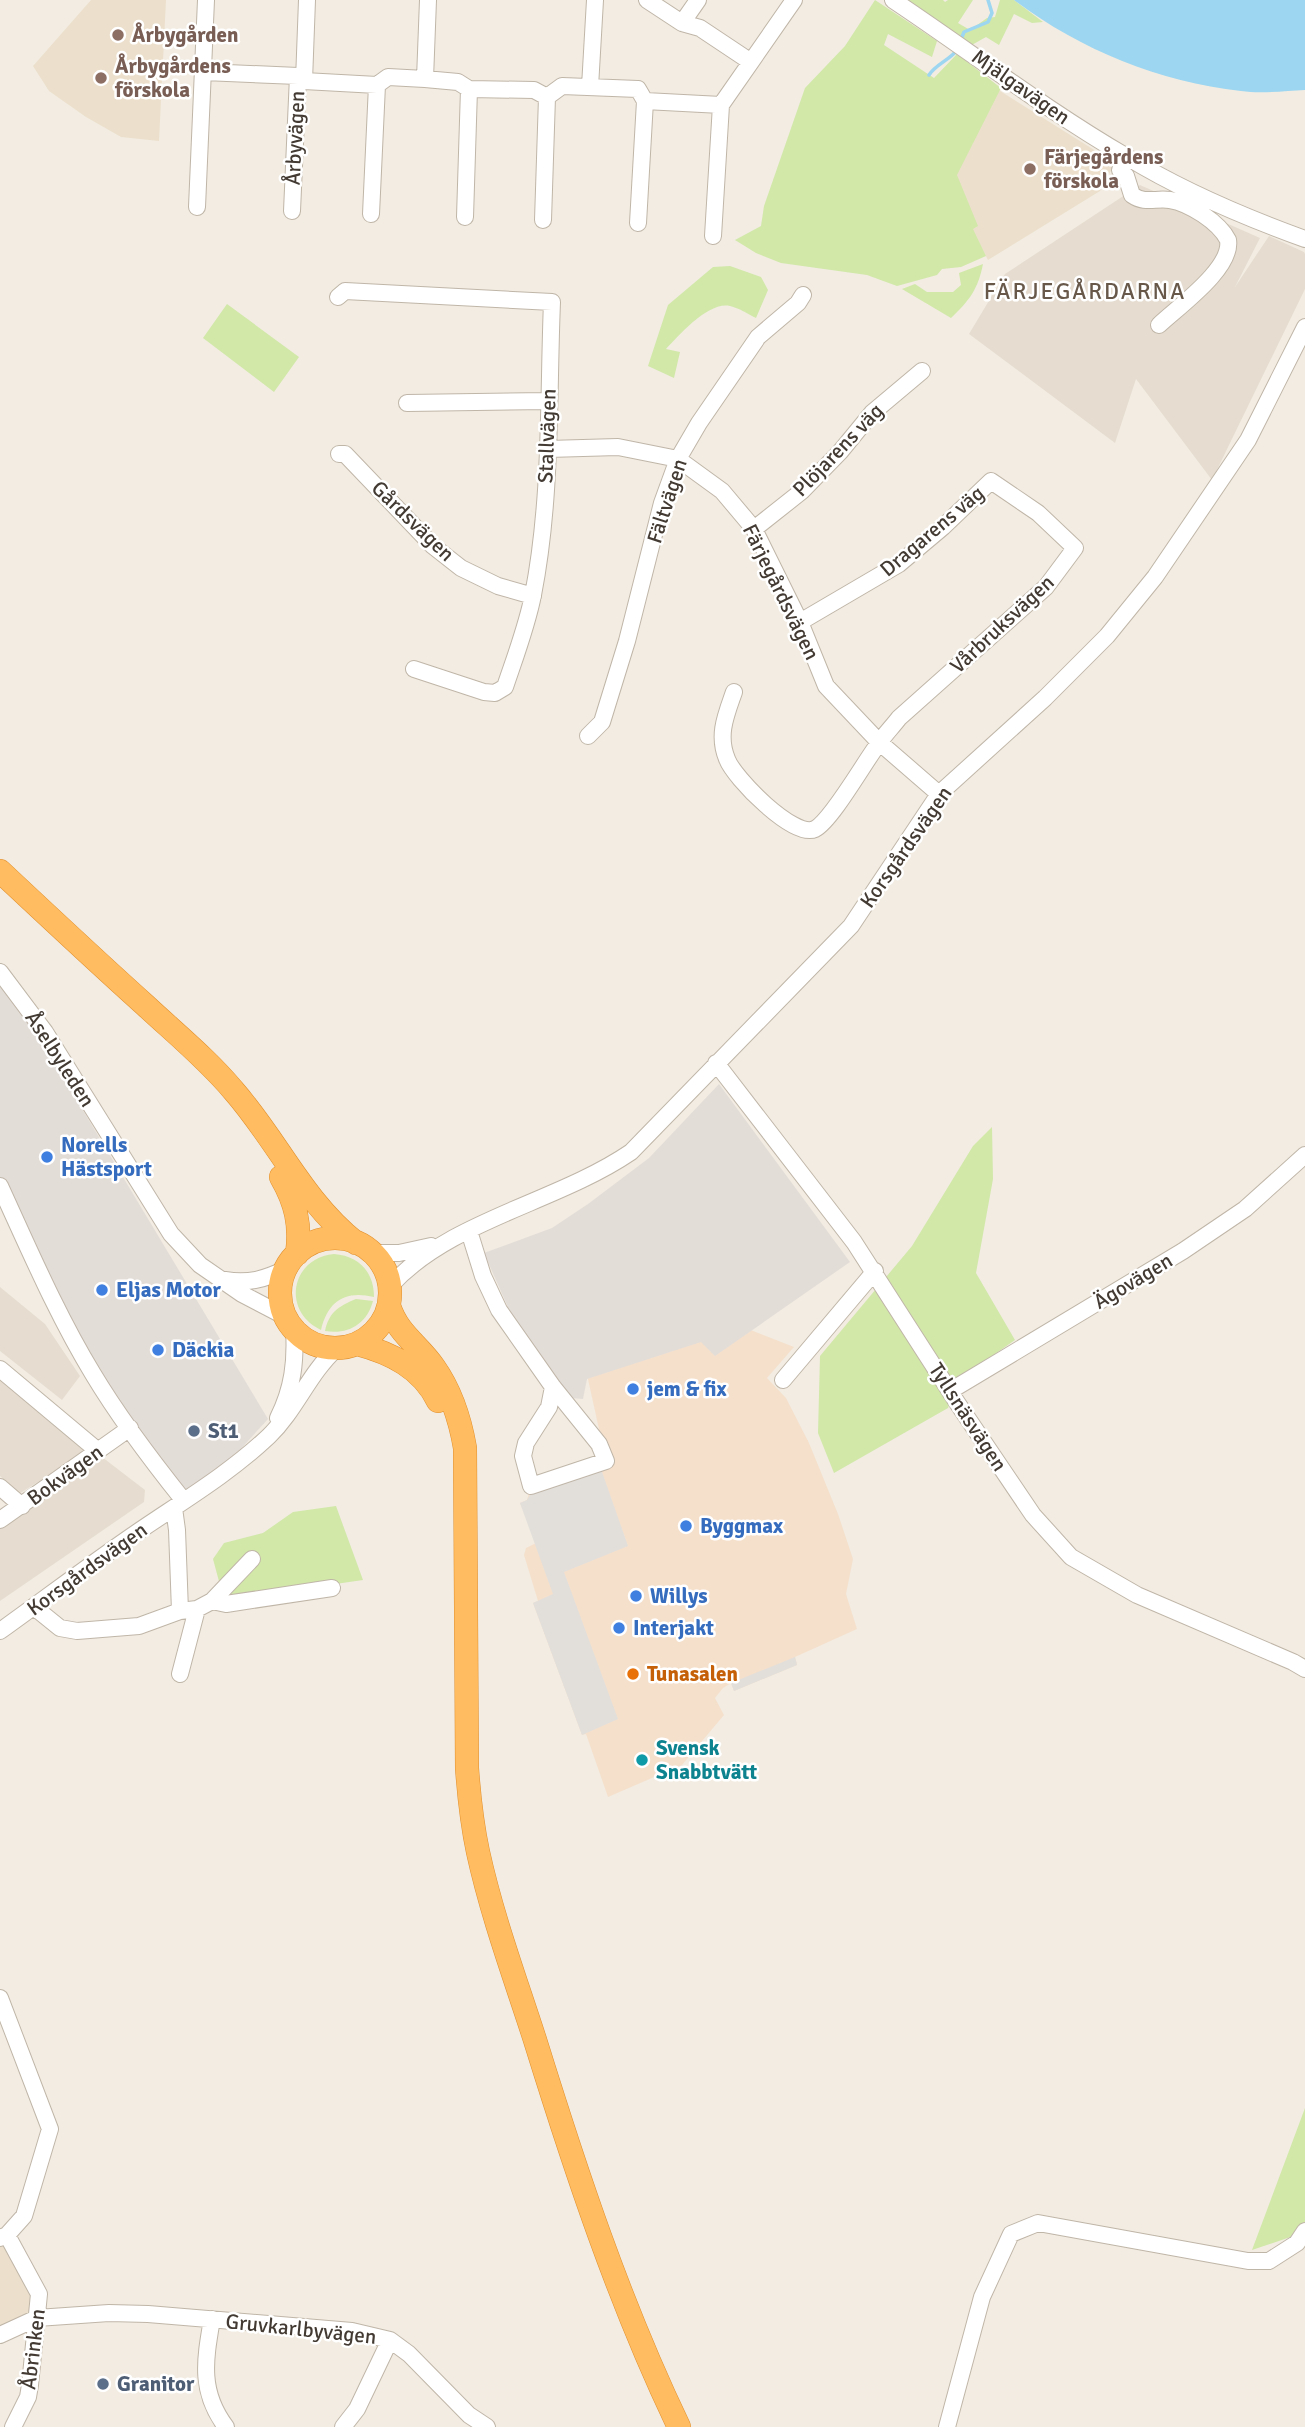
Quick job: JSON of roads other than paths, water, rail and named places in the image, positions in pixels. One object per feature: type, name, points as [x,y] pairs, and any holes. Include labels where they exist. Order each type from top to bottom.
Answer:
[{"type":"highway","points":[[0,871],[232,1088],[274,1142],[313,1202],[341,1231],[364,1248],[384,1268],[397,1326],[433,1366],[456,1411],[465,1448],[467,1768],[471,1816],[488,1891],[570,2152],[629,2315],[679,2427]]},
{"type":"highway","points":[[0,888],[182,1055],[249,1128],[275,1166],[296,1208],[299,1228],[292,1262],[281,1293],[290,1323],[313,1343],[347,1346],[392,1356],[409,1366],[435,1395],[449,1429],[454,1466],[454,1769],[466,1856],[553,2141],[584,2232],[612,2308],[665,2427]]},
{"type":"highway","points":[[292,1262],[320,1241],[339,1239],[364,1248]]},
{"type":"highway","points":[[347,1346],[366,1339],[380,1325],[389,1296]]},
{"type":"street","points":[[197,207],[205,0]]},
{"type":"street","name":"Årbyvägen","points":[[292,211],[307,0]]},
{"type":"street","points":[[425,79],[428,0]]},
{"type":"street","points":[[590,87],[595,0]]},
{"type":"street","points":[[647,0],[682,23],[700,28],[751,62]]},
{"type":"street","points":[[682,23],[698,0]]},
{"type":"street","points":[[713,236],[721,105],[794,0]]},
{"type":"street","name":"Mjälgavägen","points":[[893,0],[1093,137],[1124,164],[1305,239]]},
{"type":"street","name":"Årbyvägen","points":[[204,72],[377,85],[388,77],[425,79],[458,82],[469,89],[534,90],[547,97]]},
{"type":"street","points":[[371,214],[377,85]]},
{"type":"street","points":[[543,220],[547,97],[562,86],[638,89],[645,101],[638,223]]},
{"type":"street","points":[[466,217],[469,89]]},
{"type":"street","points":[[645,101],[721,105]]},
{"type":"street","points":[[1124,164],[1132,195],[1140,200],[1173,200],[1192,209],[1217,227],[1228,240],[1228,254],[1219,269],[1159,325]]},
{"type":"street","name":"Stallvägen","points":[[338,297],[345,291],[552,302],[543,521],[533,596],[505,687],[495,693],[484,692],[414,669]]},
{"type":"street","name":"Fältvägen","points":[[588,736],[602,722],[627,641],[662,503],[678,459],[699,423],[758,337],[803,295]]},
{"type":"street","name":"Korsgårdsvägen","points":[[389,1296],[413,1263],[444,1243],[609,1167],[631,1152],[851,926],[939,794],[1045,698],[1107,636],[1155,577],[1248,440],[1305,327]]},
{"type":"street","name":"Plöjarens väg","points":[[754,529],[802,491],[840,452],[872,412],[922,371]]},
{"type":"street","points":[[407,403],[548,401]]},
{"type":"street","name":"Färjegårdsvägen","points":[[548,449],[618,447],[678,459],[722,491],[754,529],[800,622],[826,686],[879,742],[939,794]]},
{"type":"street","name":"Gårdsvägen","points":[[339,454],[345,454],[433,545],[461,568],[498,586],[533,596]]},
{"type":"street","name":"Dragarens väg","points":[[800,622],[898,564],[943,527],[991,481]]},
{"type":"street","name":"Vårbruksvägen","points":[[879,742],[900,718],[1046,587],[1075,548],[1038,513],[991,481]]},
{"type":"street","points":[[734,691],[721,731],[727,760],[743,785],[779,816],[803,830],[814,830],[826,818],[879,742]]},
{"type":"street","name":"Åselbyleden","points":[[0,972],[44,1032],[171,1234],[200,1265],[290,1323]]},
{"type":"street","name":"Tyllsnäsvägen","points":[[716,1063],[875,1271],[950,1391],[1033,1515],[1071,1557],[1137,1595],[1305,1669]]},
{"type":"street","name":"Ägovägen","points":[[950,1391],[1183,1251],[1245,1209],[1305,1155]]},
{"type":"street","points":[[0,1186],[32,1257],[93,1374],[179,1504]]},
{"type":"street","points":[[470,1231],[483,1276],[495,1302],[553,1387],[599,1444],[606,1461],[531,1486],[523,1456],[526,1443],[549,1408],[553,1387]]},
{"type":"street","name":"Korsgårdsvägen","points":[[364,1248],[399,1253],[444,1243]]},
{"type":"street","points":[[219,1279],[254,1282],[292,1262]]},
{"type":"street","points":[[783,1380],[875,1271]]},
{"type":"street","name":"Korsgårdsvägen","points":[[268,1437],[293,1380],[295,1364],[290,1323]]},
{"type":"street","name":"Korsgårdsvägen","points":[[0,1631],[268,1437],[295,1407],[318,1368],[347,1346]]},
{"type":"street","points":[[0,1369],[98,1451]]},
{"type":"street","name":"Bokvägen","points":[[0,1520],[130,1429]]},
{"type":"street","points":[[0,1486],[22,1506]]},
{"type":"street","name":"Korsgårdsvägen","points":[[179,1504],[177,1530],[180,1611]]},
{"type":"street","points":[[180,1674],[204,1605],[252,1559]]},
{"type":"street","points":[[34,1606],[60,1628],[78,1631],[139,1626],[204,1605],[332,1588]]},
{"type":"street","points":[[0,1998],[50,2129],[24,2216],[3,2237]]},
{"type":"street","points":[[947,2427],[982,2297],[1011,2234],[1038,2223],[1248,2261],[1269,2261],[1297,2243],[1305,2231]]},
{"type":"street","name":"Åbrinken","points":[[3,2237],[39,2294],[28,2397],[13,2427]]},
{"type":"street","name":"Gruvkarlbyvägen","points":[[0,2334],[37,2318],[109,2313],[352,2331],[390,2340],[409,2354],[468,2415],[487,2427]]},
{"type":"street","name":"Gruvkarlbyvägen","points":[[212,2319],[204,2367],[210,2400],[226,2427]]},
{"type":"street","name":"Gruvkarlbyvägen","points":[[343,2427],[357,2409],[390,2340]]},
{"type":"water","points":[[1014,0],[1305,0],[1305,90],[1241,91],[1210,87],[1150,71],[1065,34]]},
{"type":"waterway","points":[[960,42],[964,32],[988,22],[992,13],[988,0]]},
{"type":"waterway","points":[[929,75],[958,49]]},
{"type":"place","name":"Årbygården","points":[[118,35]]},
{"type":"place","name":"Årbygårdens förskola","points":[[101,78]]},
{"type":"place","name":"Färjegårdens förskola","points":[[1030,169]]},
{"type":"place","name":"Norells Hästsport","points":[[47,1157]]},
{"type":"place","name":"Eljas Motor","points":[[102,1290]]},
{"type":"place","name":"Däckia","points":[[158,1350]]},
{"type":"place","name":"jem & fix","points":[[633,1389]]},
{"type":"place","name":"St1","points":[[194,1431]]},
{"type":"place","name":"Byggmax","points":[[686,1526]]},
{"type":"place","name":"Willys","points":[[636,1596]]},
{"type":"place","name":"Interjakt","points":[[619,1628]]},
{"type":"place","name":"Tunasalen","points":[[633,1674]]},
{"type":"place","name":"Svensk Snabbtvätt","points":[[642,1760]]},
{"type":"place","name":"Granitor","points":[[103,2384]]},
{"type":"district","name":"FÄRJEGÅRDARNA","points":[[1085,291]]}]
